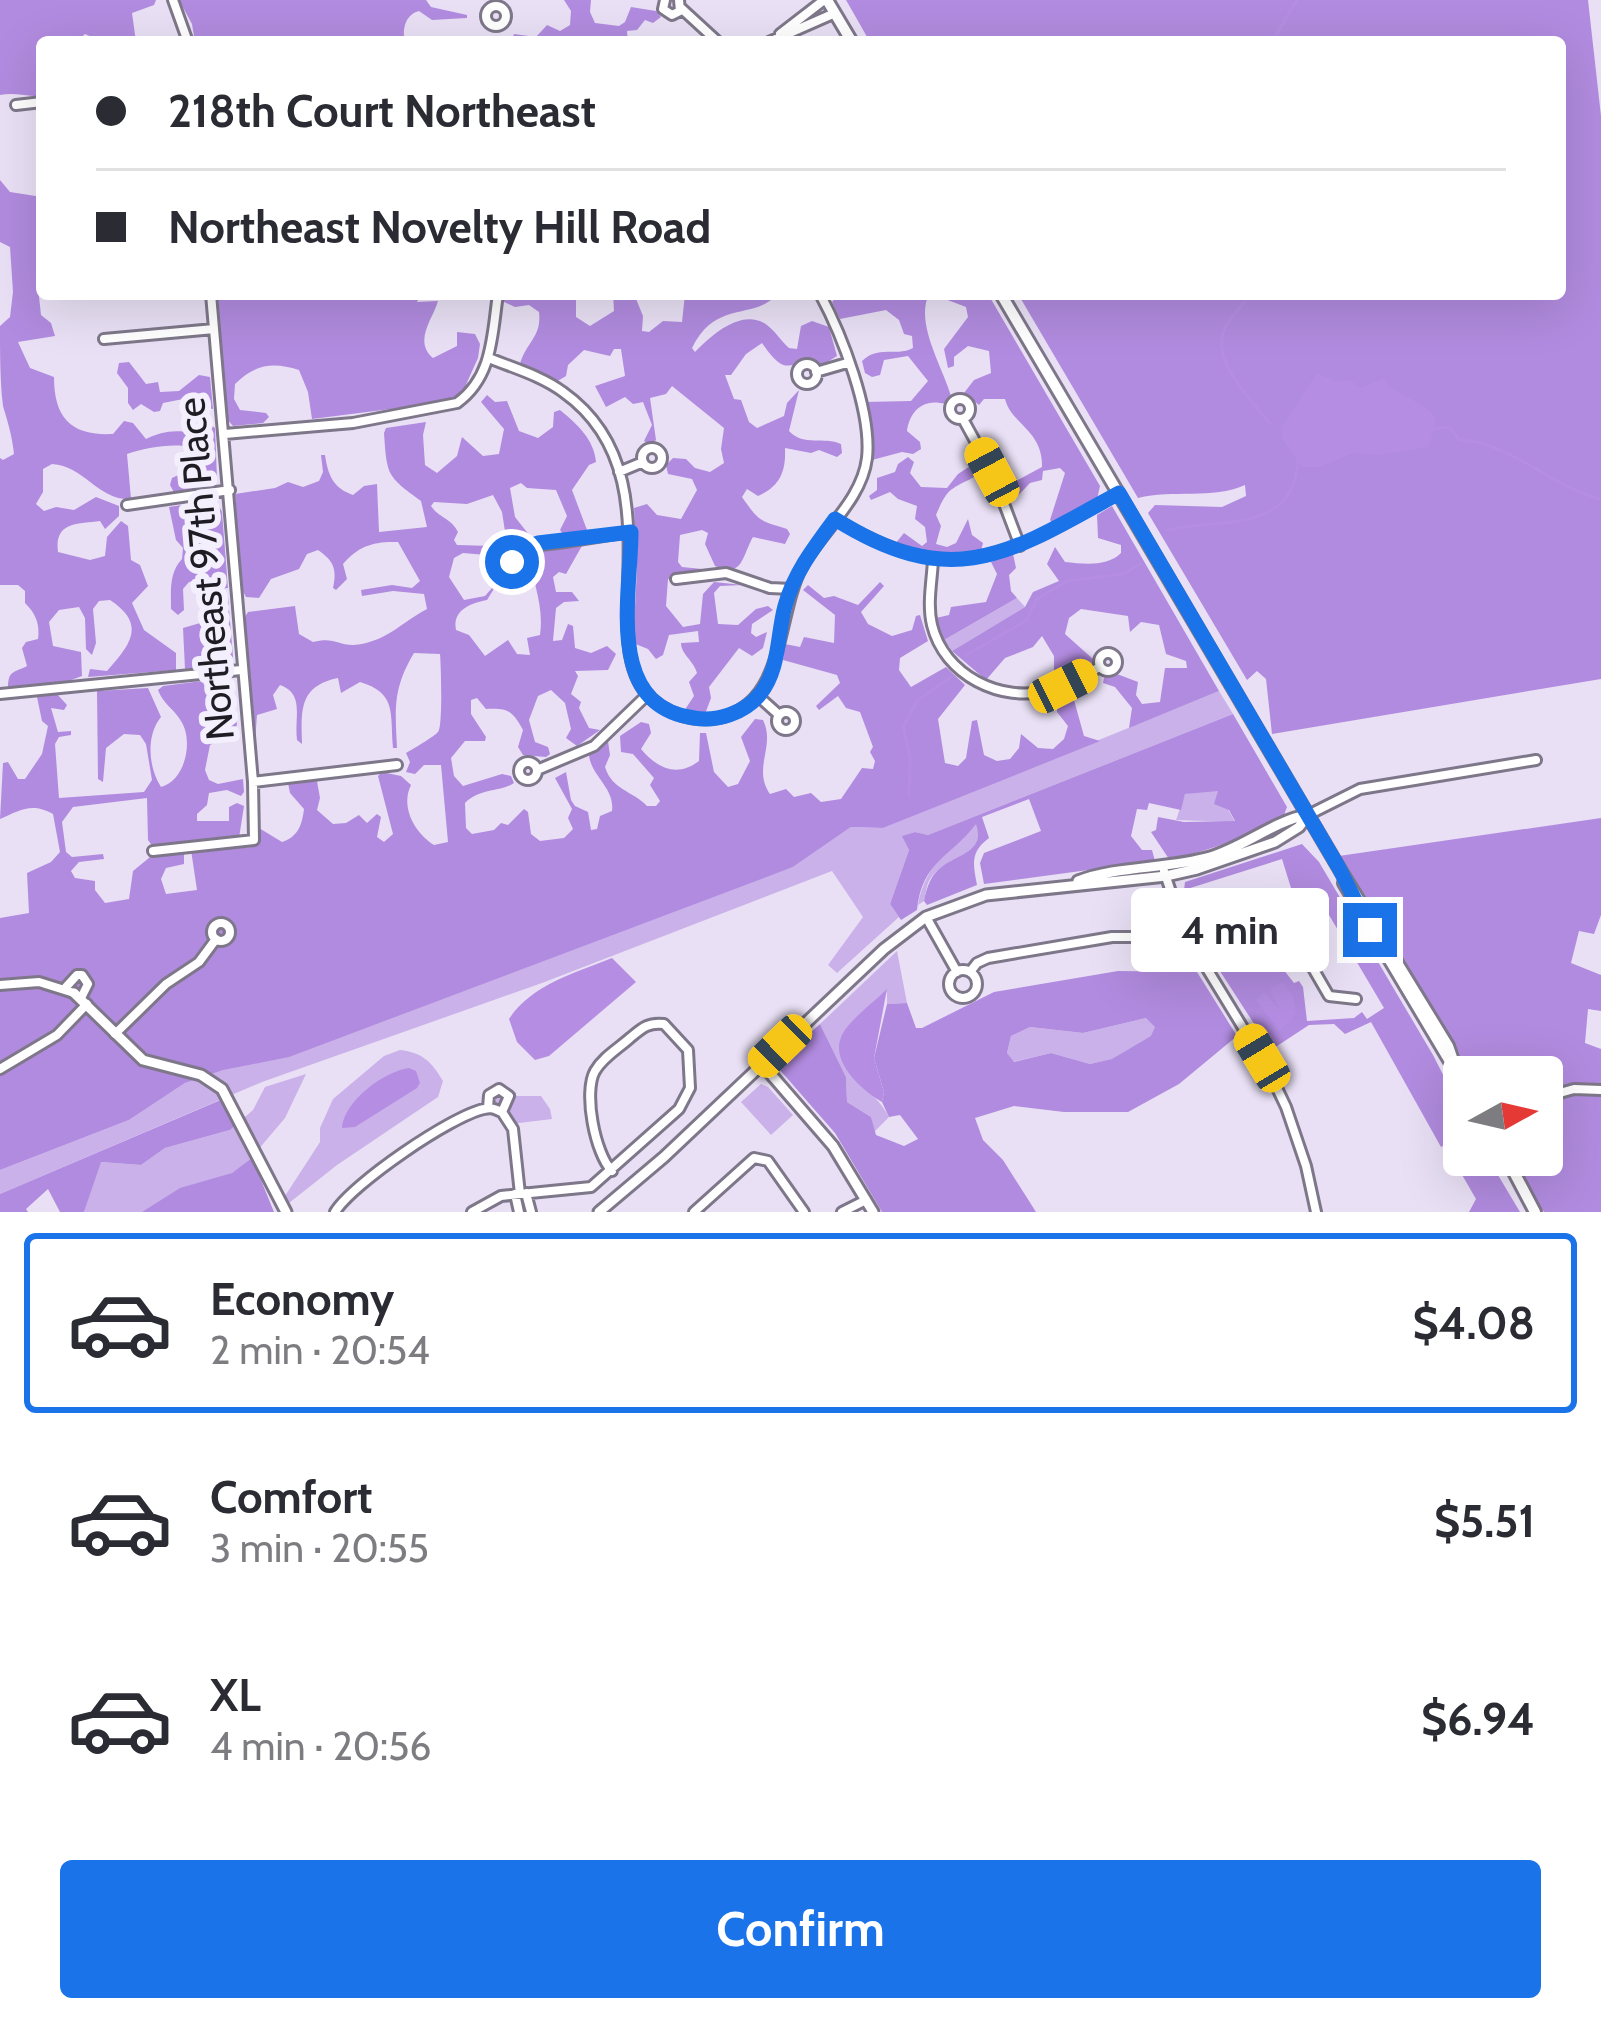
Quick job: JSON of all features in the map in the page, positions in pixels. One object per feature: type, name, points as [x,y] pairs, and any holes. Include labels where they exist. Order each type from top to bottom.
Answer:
[{"type":"main road","points":[[826,0],[848,36]]},
{"type":"main road","points":[[1004,300],[1446,1056]]},
{"type":"main road","points":[[1517,1176],[1539,1212]]},
{"type":"street","points":[[173,0],[186,36]]},
{"type":"street","points":[[664,0],[667,14],[675,14],[680,4],[712,36]]},
{"type":"street","points":[[777,36],[826,0]]},
{"type":"street","points":[[783,36],[835,13]]},
{"type":"street","points":[[494,26],[495,36]]},
{"type":"street","points":[[16,105],[36,103]]},
{"type":"street","name":"Northeast 97th Place","points":[[153,851],[254,840],[254,782],[212,300]]},
{"type":"street","points":[[225,434],[353,423],[443,408],[471,393],[489,358],[497,300]]},
{"type":"street","points":[[489,358],[567,394],[604,437],[619,472],[631,532],[628,650],[647,695],[678,715],[728,716],[758,696],[777,656],[791,589],[812,549],[860,483],[867,458],[866,427],[848,362],[822,300]]},
{"type":"street","points":[[104,339],[214,329]]},
{"type":"street","points":[[816,372],[848,362]]},
{"type":"street","points":[[963,419],[992,472],[1020,546]]},
{"type":"street","points":[[619,472],[643,462]]},
{"type":"street","points":[[128,506],[230,490]]},
{"type":"street","points":[[835,519],[872,542],[933,560],[971,559],[1020,546],[1119,493]]},
{"type":"street","points":[[522,549],[631,532]]},
{"type":"street","points":[[933,560],[932,629],[943,651],[966,675],[994,690],[1036,693],[1063,686],[1100,667]]},
{"type":"street","points":[[676,579],[726,574],[770,588],[791,589]]},
{"type":"street","points":[[0,694],[241,670]]},
{"type":"street","points":[[537,770],[594,746],[647,695]]},
{"type":"street","points":[[758,696],[778,714]]},
{"type":"street","points":[[599,1212],[884,949],[926,917],[984,896],[1225,861],[1275,842],[1308,815],[1360,789],[1536,760]]},
{"type":"street","points":[[254,782],[397,765]]},
{"type":"street","points":[[1164,872],[1184,931],[1271,1074],[1299,1141],[1316,1212]]},
{"type":"street","points":[[970,972],[980,960],[1012,953],[1112,937],[1168,938],[1274,906],[1329,996],[1356,999]]},
{"type":"street","points":[[926,917],[957,972]]},
{"type":"street","points":[[115,1034],[166,984],[199,962],[217,939]]},
{"type":"street","points":[[957,972],[970,972]]},
{"type":"street","points":[[957,972],[949,986],[961,998],[976,989],[970,972]]},
{"type":"street","points":[[0,985],[39,982],[77,996],[152,1064],[213,1081],[230,1098],[286,1212]]},
{"type":"street","points":[[0,1069],[44,1045],[77,996]]},
{"type":"street","points":[[472,1212],[501,1196],[584,1190],[612,1171],[688,1096],[688,1050],[658,1022],[643,1028],[601,1063],[592,1077],[597,1146],[612,1171]]},
{"type":"street","points":[[762,1064],[833,1146],[873,1212]]},
{"type":"street","points":[[488,1108],[489,1095],[499,1089],[509,1096],[502,1112]]},
{"type":"street","points":[[1563,1092],[1601,1090]]},
{"type":"street","points":[[335,1210],[401,1154],[488,1108],[502,1112],[513,1129],[519,1212]]},
{"type":"street","points":[[694,1212],[754,1158],[768,1161],[804,1212]]},
{"type":"street","points":[[520,1194],[531,1212]]},
{"type":"street","points":[[842,1212],[866,1200]]},
{"type":"shaded area","points":[[0,0],[156,0],[132,13],[135,36],[36,36],[36,96],[0,95]]},
{"type":"shaded area","points":[[179,0],[426,0],[431,7],[467,15],[432,20],[419,11],[405,24],[404,36],[194,36]]},
{"type":"shaded area","points":[[564,0],[591,0],[595,23],[619,26],[631,7],[656,11],[661,17],[653,23],[645,20],[637,30],[627,31],[627,36],[537,36],[547,25],[560,31],[570,25],[571,11]]},
{"type":"shaded area","points":[[846,0],[1588,0],[1601,116],[1601,679],[1272,734],[1266,679],[1257,671],[1247,680],[1148,513],[1155,505],[1222,507],[1246,496],[1245,485],[1219,492],[1138,498],[1022,300],[1566,300],[1566,36],[867,36]]},
{"type":"shaded area","points":[[0,180],[10,192],[36,196],[36,300],[55,336],[18,342],[30,368],[54,377],[57,404],[68,422],[86,432],[113,434],[124,421],[133,423],[146,439],[215,428],[217,479],[211,490],[175,494],[172,478],[191,469],[196,458],[190,447],[166,446],[127,454],[131,499],[109,495],[74,471],[52,464],[43,469],[43,492],[36,504],[44,511],[74,510],[96,497],[119,506],[119,516],[105,529],[100,521],[63,530],[58,552],[90,560],[105,556],[107,537],[121,521],[128,526],[131,560],[140,565],[148,586],[132,603],[144,630],[176,653],[176,670],[88,677],[90,669],[107,671],[131,636],[129,618],[122,609],[110,600],[99,601],[93,609],[96,643],[92,655],[86,649],[85,618],[79,607],[59,610],[49,622],[53,646],[81,652],[82,676],[8,688],[11,675],[27,666],[22,648],[38,639],[38,634],[25,591],[18,585],[0,585],[0,458],[14,454],[3,406],[0,326],[10,317],[13,292],[10,247],[0,242]]},
{"type":"shaded area","points":[[216,300],[438,301],[424,337],[433,358],[457,346],[457,332],[475,334],[480,344],[464,389],[430,404],[312,419],[299,370],[265,366],[235,384],[234,399],[240,410],[269,417],[263,423],[233,426],[226,418]]},
{"type":"shaded area","points":[[576,300],[576,317],[590,326],[614,311],[613,300],[636,300],[643,316],[642,331],[649,332],[663,321],[682,322],[684,300],[770,300],[712,323],[692,348],[695,352],[718,331],[748,319],[767,325],[789,348],[797,349],[801,326],[812,321],[829,327],[837,356],[821,366],[785,365],[762,343],[746,354],[731,375],[725,375],[734,399],[741,400],[749,422],[757,428],[784,416],[787,403],[799,390],[789,431],[801,439],[841,444],[842,453],[837,457],[819,450],[785,448],[777,482],[758,496],[747,489],[742,497],[757,516],[787,529],[790,534],[785,544],[753,537],[740,564],[731,570],[715,566],[705,544],[708,533],[680,535],[678,562],[709,574],[668,579],[666,606],[683,627],[700,624],[703,594],[714,582],[743,585],[720,586],[714,593],[718,624],[738,625],[756,609],[768,606],[773,610],[752,624],[751,633],[756,637],[767,632],[763,648],[752,656],[739,648],[709,687],[705,714],[689,714],[686,708],[694,696],[689,682],[697,673],[681,643],[699,642],[698,631],[669,635],[663,655],[656,659],[648,649],[633,643],[634,508],[647,504],[657,515],[681,519],[697,490],[692,479],[668,474],[666,465],[673,458],[686,459],[695,468],[710,472],[724,463],[724,428],[672,386],[666,394],[650,398],[656,440],[651,445],[644,441],[652,425],[643,402],[633,404],[625,397],[606,407],[595,386],[625,376],[621,349],[614,349],[610,356],[584,350],[556,382],[520,364],[538,328],[539,312],[529,305],[515,307],[502,301]]},
{"type":"shaded area","points":[[927,300],[932,347],[951,396],[945,404],[919,407],[911,417],[907,431],[921,449],[913,454],[872,460],[871,426],[864,402],[911,401],[928,381],[908,356],[884,360],[880,375],[872,377],[865,373],[862,361],[875,353],[913,348],[912,336],[904,334],[899,320],[886,310],[840,319],[832,302]]},
{"type":"shaded area","points":[[948,300],[992,300],[1100,486],[1097,499],[1053,524],[1050,520],[1065,473],[1060,468],[1043,471],[1042,480],[1030,483],[1009,505],[1005,487],[1042,467],[1037,444],[1005,399],[984,399],[979,405],[964,393],[974,380],[991,373],[989,351],[968,346],[948,368],[944,349],[968,317],[966,307]]},
{"type":"shaded area","points":[[129,362],[146,384],[158,382],[160,392],[179,391],[199,375],[210,377],[213,409],[201,407],[193,397],[163,403],[160,411],[141,404],[133,410],[128,388],[117,373],[119,363]]},
{"type":"shaded area","points":[[1317,373],[1337,382],[1350,380],[1361,388],[1383,379],[1436,418],[1429,447],[1379,455],[1353,453],[1320,467],[1302,467],[1283,440],[1281,428]]},
{"type":"shaded area","points":[[487,395],[495,402],[507,401],[519,431],[538,438],[553,427],[554,412],[560,410],[588,439],[596,462],[572,490],[587,530],[563,534],[560,530],[567,516],[556,490],[527,488],[521,483],[510,488],[515,517],[530,536],[513,541],[506,538],[502,512],[493,495],[467,504],[434,502],[434,510],[458,532],[457,545],[492,546],[498,556],[463,553],[454,558],[449,577],[464,600],[485,596],[500,579],[487,600],[460,613],[456,630],[469,635],[485,656],[508,640],[517,654],[530,655],[527,638],[540,635],[541,623],[532,552],[583,544],[566,574],[553,577],[556,592],[572,592],[579,601],[556,608],[553,641],[562,640],[568,624],[573,626],[575,648],[591,653],[607,646],[616,654],[608,670],[575,671],[578,676],[571,694],[581,702],[579,708],[589,728],[600,730],[577,746],[566,738],[571,729],[565,703],[551,690],[538,696],[529,720],[535,742],[548,747],[546,757],[523,755],[518,747],[523,730],[512,714],[486,709],[477,698],[471,700],[471,714],[486,737],[485,741],[465,741],[451,758],[454,776],[463,786],[502,774],[511,776],[514,783],[465,803],[466,828],[472,834],[494,830],[501,823],[508,825],[524,809],[531,834],[540,841],[564,838],[573,829],[568,818],[572,809],[555,778],[566,772],[571,800],[588,812],[591,830],[597,829],[600,816],[612,811],[612,803],[589,755],[608,741],[605,767],[613,781],[647,806],[656,806],[660,801],[650,785],[654,778],[633,754],[621,752],[620,736],[641,722],[649,724],[651,733],[641,749],[675,770],[699,761],[700,733],[706,733],[714,772],[728,787],[738,784],[750,761],[741,737],[755,719],[763,720],[767,739],[763,775],[770,794],[786,789],[794,797],[811,793],[821,802],[841,799],[862,768],[873,769],[873,747],[860,712],[846,708],[838,696],[819,710],[816,706],[840,683],[837,675],[783,660],[785,644],[800,647],[804,637],[834,643],[835,615],[803,590],[808,585],[824,598],[834,596],[858,605],[880,582],[884,586],[861,612],[868,624],[892,636],[912,630],[920,615],[928,641],[900,658],[899,670],[911,687],[946,667],[965,685],[938,719],[945,763],[958,766],[966,758],[972,721],[977,720],[984,755],[997,761],[1010,759],[1019,748],[1021,734],[1038,748],[1053,749],[1064,739],[1068,726],[1057,712],[1058,699],[1065,691],[1072,693],[1084,736],[1100,741],[883,828],[851,827],[793,867],[289,1057],[185,1083],[129,1120],[0,1170],[0,918],[29,913],[27,873],[51,862],[60,852],[53,814],[46,810],[20,810],[0,819],[3,763],[8,762],[18,779],[25,779],[42,754],[48,726],[42,721],[37,697],[57,694],[67,705],[64,710],[51,708],[58,732],[71,731],[55,744],[59,798],[144,792],[152,780],[146,744],[140,735],[124,734],[106,748],[103,782],[98,779],[97,691],[148,688],[161,717],[150,751],[161,787],[181,769],[187,739],[181,721],[158,690],[218,679],[232,684],[237,725],[210,745],[205,770],[209,780],[218,784],[243,779],[244,792],[241,796],[227,790],[209,793],[197,821],[229,821],[229,807],[237,803],[244,806],[239,838],[153,847],[148,840],[147,798],[73,807],[62,822],[66,852],[72,857],[103,854],[104,859],[79,862],[71,871],[75,878],[95,881],[95,890],[105,903],[129,899],[133,871],[155,853],[184,850],[184,864],[166,868],[161,879],[166,894],[197,890],[191,850],[252,847],[258,844],[259,828],[282,842],[292,837],[304,809],[288,783],[317,781],[317,810],[333,824],[359,815],[367,823],[377,814],[381,817],[377,837],[384,842],[393,834],[378,776],[382,772],[401,776],[411,785],[407,802],[415,827],[434,845],[448,842],[441,765],[424,765],[415,774],[406,772],[410,762],[406,753],[440,728],[440,654],[414,653],[407,665],[397,699],[397,748],[393,748],[386,698],[360,682],[341,693],[338,678],[309,693],[303,710],[302,744],[297,740],[296,700],[280,685],[273,695],[277,709],[257,715],[255,742],[243,620],[248,612],[295,606],[299,634],[313,642],[353,645],[384,636],[427,609],[424,594],[393,591],[362,596],[361,590],[392,585],[412,588],[420,581],[398,542],[374,544],[355,553],[343,564],[347,579],[336,590],[333,566],[318,550],[307,554],[299,569],[271,579],[259,598],[246,597],[241,588],[235,494],[288,482],[303,487],[319,481],[321,455],[325,455],[333,480],[346,492],[353,495],[377,484],[379,532],[427,527],[421,501],[401,486],[388,467],[386,428],[426,422],[425,465],[437,473],[457,456],[462,437],[483,456],[499,454],[504,429],[481,402]]},
{"type":"shaded area","points":[[908,457],[914,462],[910,473],[921,487],[947,488],[975,463],[974,477],[951,490],[940,506],[936,544],[956,543],[968,519],[972,535],[983,543],[981,551],[931,553],[895,544],[904,533],[922,546],[927,542],[925,527],[915,519],[917,506],[890,492],[871,500],[869,496],[877,490],[877,478],[895,472]]},
{"type":"shaded area","points":[[208,501],[218,504],[222,512],[228,588],[208,590],[200,580],[189,582],[183,589],[184,610],[178,615],[171,609],[171,589],[183,548],[176,540],[169,507]]},
{"type":"shaded area","points":[[1112,506],[1219,691],[1129,728],[1132,708],[1115,687],[1103,683],[1104,678],[1117,674],[1138,682],[1136,695],[1142,704],[1160,702],[1165,668],[1187,668],[1186,661],[1166,654],[1159,625],[1141,622],[1130,632],[1128,616],[1081,609],[1069,618],[1065,634],[1093,659],[1090,668],[1054,684],[1054,656],[1042,636],[1033,647],[1005,658],[986,680],[952,651],[1025,607],[1033,592],[1059,581],[1047,564],[1055,547],[1065,562],[1072,563],[1102,563],[1121,553],[1121,545],[1098,538],[1097,515]]},
{"type":"shaded area","points":[[1013,554],[1016,568],[1009,575],[1017,598],[944,640],[936,618],[949,615],[951,607],[986,602],[997,574],[991,562]]},
{"type":"shaded area","points":[[228,597],[233,657],[228,663],[185,669],[183,628],[214,619],[214,605]]},
{"type":"shaded area","points":[[1017,598],[1025,607],[952,651],[944,640]]},
{"type":"shaded area","points":[[1219,691],[1233,714],[928,835],[903,836],[909,850],[890,904],[899,917],[837,973],[828,965],[863,917],[832,871],[542,983],[262,1082],[0,1194],[0,1170],[129,1120],[185,1083],[793,867],[851,827],[883,828]]},
{"type":"shaded area","points":[[1233,714],[1287,807],[1271,823],[1228,842],[1169,859],[1151,832],[1156,830],[1158,817],[1184,822],[1235,821],[1229,810],[1214,804],[1218,791],[1185,794],[1181,810],[1149,803],[1147,810],[1137,809],[1131,836],[1142,850],[1152,850],[1155,861],[984,884],[980,863],[984,853],[1041,831],[1029,799],[982,817],[989,838],[974,859],[977,885],[927,905],[924,901],[935,873],[974,846],[976,824],[931,870],[917,910],[901,920],[890,904],[909,850],[902,836],[928,835]]},
{"type":"shaded area","points":[[1218,791],[1235,822],[1176,820],[1185,794]]},
{"type":"shaded area","points":[[1601,818],[1601,915],[1594,934],[1579,931],[1571,963],[1601,975],[1601,1011],[1588,1009],[1585,1043],[1601,1049],[1601,1212],[1544,1212],[1519,1176],[1563,1176],[1563,1056],[1451,1056],[1332,857]]},
{"type":"shaded area","points":[[976,822],[976,844],[935,873],[918,905],[932,869]]},
{"type":"shaded area","points":[[1302,844],[1319,862],[1443,1075],[1443,1146],[1371,1022],[1345,1034],[1334,1024],[1309,1025],[1271,1050],[1218,968],[1255,955],[1274,960],[1303,987],[1307,1021],[1354,1018],[1362,1012],[1367,1019],[1384,1008],[1313,888],[1300,895],[1291,888],[1282,859],[1184,890],[1185,882]]},
{"type":"shaded area","points":[[897,951],[907,1003],[887,1004],[887,991],[840,1039],[846,1064],[889,1117],[874,1132],[871,1117],[847,1102],[846,1077],[820,1024]]},
{"type":"shaded area","points":[[612,958],[636,982],[549,1056],[535,1060],[517,1042],[509,1019],[518,1007],[542,989]]},
{"type":"shaded area","points":[[1118,971],[1197,972],[1237,1036],[1179,1084],[1128,1112],[1014,1106],[975,1118],[983,1140],[1003,1160],[1036,1212],[882,1212],[835,1133],[779,1069],[782,1059],[820,1024],[846,1077],[847,1102],[871,1117],[876,1135],[904,1146],[918,1139],[900,1115],[889,1117],[874,1058],[887,1004],[907,1003],[916,1028],[922,1028],[994,992]],"holes":[[[1146,1018],[1155,1027],[1151,1036],[1112,1059],[1090,1064],[1051,1053],[1014,1062],[1007,1053],[1011,1036],[1030,1027],[1083,1033]]]},
{"type":"shaded area","points":[[1282,982],[1293,995],[1296,1012],[1278,1030],[1256,1000],[1264,992],[1279,1009],[1270,989]]},
{"type":"shaded area","points":[[887,989],[874,1058],[884,1092],[882,1102],[851,1076],[839,1049],[848,1026]]},
{"type":"shaded area","points":[[1146,1018],[1155,1027],[1152,1036],[1113,1059],[1090,1064],[1051,1053],[1013,1062],[1007,1053],[1011,1036],[1030,1027],[1083,1033]]},
{"type":"shaded area","points":[[400,1050],[421,1056],[434,1068],[443,1081],[438,1097],[289,1203],[285,1196],[320,1142],[320,1128],[333,1099],[384,1056]]},
{"type":"shaded area","points":[[409,1068],[416,1071],[417,1088],[355,1127],[342,1128],[350,1108],[366,1089]]},
{"type":"shaded area","points":[[306,1074],[285,1118],[246,1164],[232,1173],[142,1212],[84,1212],[100,1162],[141,1165],[165,1148],[230,1130],[253,1110],[265,1087]]},
{"type":"shaded area","points":[[761,1084],[793,1115],[771,1135],[741,1102]]},
{"type":"shaded area","points":[[494,1090],[509,1096],[541,1096],[552,1119],[511,1124],[502,1112],[488,1108]]},
{"type":"shaded area","points":[[223,1099],[236,1125],[230,1130],[165,1148],[141,1165],[101,1162],[84,1212],[60,1212],[48,1189],[28,1212],[0,1212],[0,1194]]},
{"type":"shaded area","points":[[252,1158],[274,1212],[142,1212],[180,1188],[232,1173]]},
{"type":"shaded area","points":[[1463,1176],[1499,1176],[1520,1212],[1469,1212],[1476,1199]]},
{"type":"waterway","points":[[1276,36],[1297,0]]},
{"type":"waterway","points":[[1246,300],[1227,324],[1222,351],[1234,378],[1270,424]]},
{"type":"waterway","points":[[1433,429],[1449,427],[1459,440],[1495,448],[1601,499]]},
{"type":"waterway","points":[[1168,530],[1269,512],[1293,484],[1298,461]]},
{"type":"waterway","points":[[966,655],[1026,621],[1037,599],[1067,581],[1123,574],[1140,564]]},
{"type":"waterway","points":[[909,796],[910,756],[903,727],[918,700],[951,677]]},
{"type":"route","points":[[512,562],[520,559],[522,549],[538,543],[631,532],[628,647],[638,683],[647,695],[678,715],[714,719],[751,703],[764,689],[777,656],[791,589],[835,519],[872,542],[904,554],[933,560],[971,559],[1030,542],[1119,493],[1339,868],[1370,930]]}]
